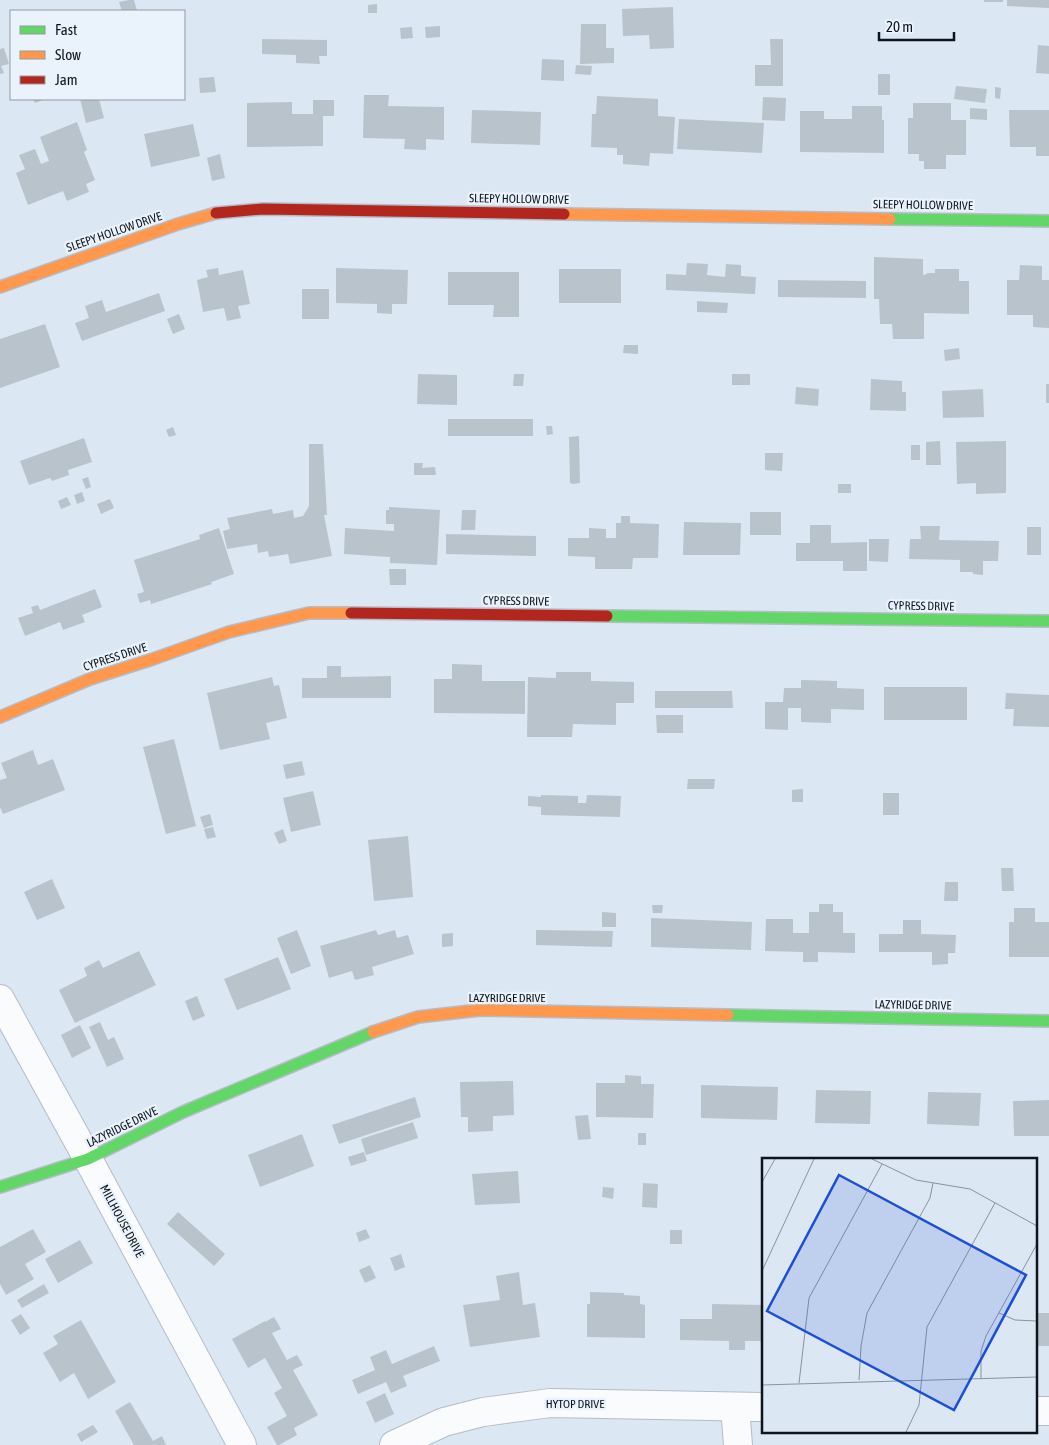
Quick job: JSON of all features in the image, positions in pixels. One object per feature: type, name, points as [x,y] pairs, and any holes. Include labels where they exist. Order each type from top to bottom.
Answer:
[{"type":"street","name":"SLEEPY HOLLOW DRIVE","points":[[0,287],[178,224],[217,214],[263,209],[1049,221]]},
{"type":"street","name":"CYPRESS DRIVE","points":[[0,717],[90,679],[229,632],[309,612],[1049,622]]},
{"type":"street","name":"MILLHOUSE DRIVE","points":[[0,999],[242,1445]]},
{"type":"street","name":"LAZYRIDGE DRIVE","points":[[0,1186],[88,1159],[183,1112],[364,1035],[418,1017],[480,1010],[1049,1021]]},
{"type":"street","name":"HYTOP DRIVE","points":[[394,1445],[444,1422],[483,1412],[550,1403],[762,1407]]},
{"type":"street","points":[[735,1407],[738,1445]]},
{"type":"street","points":[[1036,1411],[1049,1411]]},
{"type":"building","points":[[134,0],[137,10],[122,10],[119,2]]},
{"type":"building","points":[[984,0],[1003,0],[1003,2],[984,2]]},
{"type":"building","points":[[1007,0],[1049,0],[1049,8],[1007,6]]},
{"type":"building","points":[[377,4],[377,13],[368,13],[368,5]]},
{"type":"building","points":[[673,7],[674,48],[650,49],[649,35],[623,36],[622,9]]},
{"type":"building","points":[[581,24],[606,24],[606,48],[614,48],[614,63],[580,64]]},
{"type":"building","points":[[440,26],[440,37],[426,38],[425,27]]},
{"type":"building","points":[[412,27],[413,38],[401,39],[400,28]]},
{"type":"building","points":[[262,39],[327,40],[327,56],[319,56],[320,64],[296,63],[296,55],[262,54]]},
{"type":"building","points":[[770,39],[783,39],[783,86],[755,86],[755,65],[771,65]]},
{"type":"building","points":[[1038,45],[1049,46],[1049,74],[1036,73]]},
{"type":"building","points":[[4,48],[9,64],[1,66],[4,73],[0,74],[0,49]]},
{"type":"building","points":[[542,59],[564,60],[564,81],[541,80]]},
{"type":"building","points":[[576,65],[592,66],[591,75],[575,74]]},
{"type":"building","points":[[878,74],[890,74],[890,95],[878,95]]},
{"type":"building","points":[[214,77],[216,92],[200,93],[199,78]]},
{"type":"building","points":[[956,86],[987,89],[985,103],[954,99]]},
{"type":"building","points":[[995,87],[1001,88],[1000,99],[995,98]]},
{"type":"building","points":[[364,95],[389,95],[388,106],[444,107],[444,140],[426,139],[426,150],[404,149],[405,139],[363,138]]},
{"type":"building","points":[[597,96],[658,99],[658,116],[675,117],[673,154],[650,153],[649,166],[623,164],[623,155],[617,155],[617,148],[591,147],[592,114],[596,114]]},
{"type":"building","points":[[763,97],[786,98],[785,121],[762,120]]},
{"type":"building","points":[[80,100],[99,100],[104,118],[86,123]]},
{"type":"building","points":[[313,100],[334,100],[334,116],[323,116],[323,146],[247,147],[247,103],[292,102],[292,114],[313,114]]},
{"type":"building","points":[[913,103],[951,103],[951,120],[966,120],[966,155],[946,155],[946,169],[924,169],[924,161],[919,161],[919,154],[908,154],[908,118],[913,118]]},
{"type":"building","points":[[852,106],[882,106],[884,153],[800,152],[800,111],[824,111],[824,119],[852,119]]},
{"type":"building","points":[[970,108],[987,109],[987,120],[970,119]]},
{"type":"building","points":[[472,110],[541,112],[540,145],[471,143]]},
{"type":"building","points":[[1009,110],[1049,110],[1049,156],[1036,156],[1036,147],[1010,147]]},
{"type":"building","points":[[679,119],[764,123],[762,153],[677,149]]},
{"type":"building","points":[[77,122],[87,150],[84,152],[95,180],[86,184],[89,192],[67,201],[63,191],[28,205],[16,173],[25,169],[19,155],[35,149],[41,164],[49,161],[40,137]]},
{"type":"building","points":[[193,124],[200,156],[151,167],[144,134]]},
{"type":"building","points":[[220,154],[225,178],[212,181],[207,158]]},
{"type":"building","points":[[874,257],[923,259],[923,275],[935,273],[935,269],[959,269],[959,281],[969,281],[969,314],[924,313],[924,339],[893,339],[892,324],[880,324],[879,299],[874,299]]},
{"type":"building","points":[[687,263],[708,264],[707,275],[725,277],[726,264],[741,265],[741,276],[756,277],[755,294],[666,290],[666,274],[686,275]]},
{"type":"building","points":[[1020,265],[1042,266],[1042,280],[1049,280],[1049,328],[1033,327],[1033,315],[1007,315],[1007,280],[1019,280]]},
{"type":"building","points":[[218,268],[219,275],[243,270],[250,304],[238,306],[241,318],[227,321],[224,308],[203,312],[197,280],[208,277],[206,270]]},
{"type":"building","points":[[336,268],[408,270],[407,304],[392,304],[392,314],[377,313],[377,304],[336,303]]},
{"type":"building","points":[[559,269],[621,269],[621,303],[559,303]]},
{"type":"building","points":[[448,272],[519,272],[519,317],[493,317],[494,305],[448,305]]},
{"type":"building","points":[[778,280],[866,281],[866,298],[778,297]]},
{"type":"building","points":[[302,289],[329,289],[329,319],[302,319]]},
{"type":"building","points":[[159,293],[165,311],[82,341],[75,323],[89,318],[85,306],[102,300],[106,312]]},
{"type":"building","points":[[697,301],[728,303],[727,313],[697,312]]},
{"type":"building","points":[[179,314],[185,329],[173,334],[167,319]]},
{"type":"building","points":[[45,324],[60,367],[0,388],[0,339]]},
{"type":"building","points":[[624,345],[638,345],[638,354],[623,353]]},
{"type":"building","points":[[959,348],[960,359],[945,361],[944,350]]},
{"type":"building","points":[[418,374],[457,375],[457,405],[417,404]]},
{"type":"building","points":[[514,374],[524,374],[523,386],[513,386]]},
{"type":"building","points":[[732,374],[750,374],[750,385],[732,385]]},
{"type":"building","points":[[871,379],[902,381],[902,392],[906,392],[906,411],[870,410]]},
{"type":"building","points":[[1046,384],[1049,384],[1049,403],[1046,403]]},
{"type":"building","points":[[796,387],[819,389],[818,406],[795,404]]},
{"type":"building","points":[[983,389],[984,417],[943,418],[942,391]]},
{"type":"building","points":[[448,419],[533,419],[533,436],[448,436]]},
{"type":"building","points":[[546,426],[552,426],[553,434],[547,435]]},
{"type":"building","points":[[173,427],[176,435],[169,437],[166,430]]},
{"type":"building","points":[[579,436],[580,483],[573,484],[570,483],[569,437]]},
{"type":"building","points":[[84,438],[92,462],[68,470],[69,475],[52,481],[50,478],[29,485],[20,461]]},
{"type":"building","points":[[940,441],[941,465],[926,465],[926,442]]},
{"type":"building","points":[[1006,441],[1006,493],[976,494],[976,483],[957,484],[956,442]]},
{"type":"building","points":[[309,444],[323,444],[327,515],[324,515],[332,556],[290,564],[288,554],[269,557],[268,551],[258,553],[257,544],[227,549],[223,531],[230,529],[227,518],[272,509],[273,514],[293,510],[294,518],[303,516],[309,506]]},
{"type":"building","points":[[911,445],[920,445],[920,460],[911,460]]},
{"type":"building","points":[[765,453],[783,453],[782,471],[765,470]]},
{"type":"building","points":[[414,463],[423,463],[422,468],[435,467],[436,475],[414,475]]},
{"type":"building","points":[[88,477],[91,487],[86,489],[82,479]]},
{"type":"building","points":[[838,484],[851,484],[851,493],[838,493]]},
{"type":"building","points":[[82,492],[85,501],[77,504],[74,495]]},
{"type":"building","points":[[67,497],[71,505],[61,509],[58,501]]},
{"type":"building","points":[[110,499],[114,508],[101,514],[97,504]]},
{"type":"building","points":[[389,507],[440,510],[437,565],[390,563],[390,557],[344,554],[345,528],[394,531],[394,524],[386,524],[386,510],[389,510]]},
{"type":"building","points":[[462,510],[476,510],[475,530],[461,530]]},
{"type":"building","points":[[750,512],[781,512],[781,535],[750,535]]},
{"type":"building","points":[[621,516],[630,516],[630,523],[659,524],[658,558],[633,558],[632,569],[595,569],[595,557],[568,556],[568,538],[589,538],[589,528],[606,529],[606,538],[616,538],[616,523],[621,523]]},
{"type":"building","points":[[684,522],[741,523],[740,555],[683,555]]},
{"type":"building","points":[[810,525],[831,525],[831,543],[867,542],[867,571],[843,571],[843,561],[796,561],[796,543],[810,543]]},
{"type":"building","points":[[920,526],[940,526],[939,540],[999,541],[998,561],[983,561],[983,575],[973,574],[973,572],[960,572],[960,560],[909,559],[910,539],[921,539]]},
{"type":"building","points":[[1027,527],[1041,527],[1041,555],[1027,555]]},
{"type":"building","points":[[219,528],[234,574],[211,582],[212,584],[151,604],[150,600],[140,603],[137,594],[144,592],[134,560],[200,539],[199,535]]},
{"type":"building","points":[[446,534],[536,536],[536,556],[446,554]]},
{"type":"building","points":[[869,539],[889,539],[888,562],[869,561]]},
{"type":"building","points":[[389,569],[406,569],[406,585],[390,585]]},
{"type":"building","points":[[95,589],[102,607],[82,615],[85,622],[63,630],[60,622],[25,636],[18,618],[33,613],[31,607],[38,605],[40,610]]},
{"type":"building","points":[[452,664],[482,665],[482,681],[525,681],[525,714],[434,713],[434,679],[452,679]]},
{"type":"building","points":[[327,666],[341,666],[341,677],[391,676],[391,698],[302,698],[302,678],[327,678]]},
{"type":"building","points":[[556,672],[591,672],[591,681],[634,682],[634,703],[616,703],[616,725],[573,724],[572,737],[527,737],[528,677],[556,678]]},
{"type":"building","points":[[272,677],[274,686],[279,685],[287,718],[266,723],[270,739],[220,750],[207,693]]},
{"type":"building","points":[[801,680],[837,681],[837,688],[864,689],[864,710],[831,709],[831,723],[801,722],[801,708],[788,708],[788,730],[765,729],[765,702],[783,702],[784,688],[801,688]]},
{"type":"building","points":[[884,687],[967,687],[967,720],[884,720]]},
{"type":"building","points":[[655,691],[732,691],[733,708],[655,708]]},
{"type":"building","points":[[1006,693],[1049,695],[1049,727],[1013,726],[1014,709],[1005,709]]},
{"type":"building","points":[[656,715],[683,715],[683,733],[657,733]]},
{"type":"building","points":[[174,739],[196,826],[166,834],[143,747]]},
{"type":"building","points":[[33,750],[38,765],[53,759],[65,790],[3,814],[0,807],[0,780],[7,778],[1,763]]},
{"type":"building","points":[[302,761],[305,775],[286,779],[283,765]]},
{"type":"building","points":[[688,779],[715,779],[714,789],[687,789]]},
{"type":"building","points":[[803,789],[803,802],[792,802],[792,790]]},
{"type":"building","points":[[313,791],[321,825],[291,832],[283,798]]},
{"type":"building","points":[[883,793],[899,793],[899,815],[883,815]]},
{"type":"building","points":[[541,795],[578,796],[578,803],[586,803],[587,795],[621,796],[620,817],[541,815],[541,807],[528,806],[528,796],[541,797]]},
{"type":"building","points":[[210,814],[213,825],[204,828],[200,817]]},
{"type":"building","points":[[213,827],[216,837],[207,839],[204,829]]},
{"type":"building","points":[[283,829],[287,841],[279,844],[274,833]]},
{"type":"building","points":[[408,836],[413,897],[374,901],[368,840]]},
{"type":"building","points":[[1001,868],[1013,868],[1014,891],[1002,891]]},
{"type":"building","points":[[52,879],[65,908],[37,920],[24,892]]},
{"type":"building","points":[[945,882],[958,882],[958,901],[944,901]]},
{"type":"building","points":[[819,904],[833,904],[833,912],[843,912],[843,933],[855,933],[855,953],[818,952],[818,962],[803,962],[803,952],[765,951],[766,919],[793,919],[793,933],[809,933],[809,912],[819,912]]},
{"type":"building","points":[[652,905],[663,905],[662,913],[653,913]]},
{"type":"building","points":[[1014,908],[1035,908],[1035,922],[1049,922],[1049,957],[1009,957],[1009,922],[1014,922]]},
{"type":"building","points":[[602,912],[616,913],[616,927],[602,927]]},
{"type":"building","points":[[651,918],[752,922],[751,950],[651,947]]},
{"type":"building","points":[[903,920],[921,920],[921,934],[956,935],[955,953],[948,953],[948,964],[932,965],[932,952],[879,952],[879,934],[903,934]]},
{"type":"building","points":[[297,930],[311,966],[291,974],[277,938]]},
{"type":"building","points":[[376,930],[378,935],[395,930],[397,938],[408,935],[414,954],[372,967],[374,975],[355,980],[352,971],[329,978],[320,946]]},
{"type":"building","points":[[536,930],[613,931],[612,947],[536,945]]},
{"type":"building","points":[[453,933],[453,946],[442,947],[442,934]]},
{"type":"building","points":[[139,951],[156,985],[75,1023],[59,990],[87,976],[84,968],[99,960],[103,968]]},
{"type":"building","points":[[278,957],[291,989],[237,1010],[224,979]]},
{"type":"building","points":[[197,996],[205,1016],[193,1021],[185,1001]]},
{"type":"building","points":[[100,1022],[108,1040],[114,1037],[124,1059],[107,1067],[89,1027]]},
{"type":"building","points":[[80,1025],[91,1048],[72,1058],[61,1035]]},
{"type":"building","points":[[625,1075],[641,1076],[641,1084],[654,1084],[653,1118],[596,1117],[596,1083],[625,1083]]},
{"type":"building","points":[[513,1081],[514,1115],[493,1116],[493,1131],[468,1132],[468,1117],[461,1117],[460,1082]]},
{"type":"building","points":[[701,1085],[778,1087],[777,1120],[701,1118]]},
{"type":"building","points":[[816,1090],[871,1091],[870,1124],[815,1123]]},
{"type":"building","points":[[928,1092],[981,1093],[979,1126],[927,1124]]},
{"type":"building","points":[[415,1097],[421,1117],[339,1144],[332,1125]]},
{"type":"building","points":[[1049,1100],[1049,1136],[1014,1136],[1013,1101]]},
{"type":"building","points":[[588,1115],[591,1139],[578,1140],[575,1116]]},
{"type":"building","points":[[413,1122],[418,1138],[366,1155],[361,1139]]},
{"type":"building","points":[[638,1133],[646,1133],[646,1145],[638,1145]]},
{"type":"building","points":[[302,1134],[314,1166],[260,1187],[248,1155]]},
{"type":"building","points":[[364,1152],[367,1161],[351,1166],[348,1157]]},
{"type":"building","points":[[518,1171],[520,1203],[475,1205],[472,1174]]},
{"type":"building","points":[[643,1183],[658,1184],[657,1208],[642,1207]]},
{"type":"building","points":[[603,1187],[614,1188],[613,1199],[602,1197]]},
{"type":"building","points":[[178,1212],[225,1254],[214,1266],[167,1224]]},
{"type":"building","points":[[33,1229],[46,1252],[25,1264],[34,1279],[6,1295],[0,1284],[0,1247]]},
{"type":"building","points":[[366,1229],[370,1238],[359,1242],[356,1233]]},
{"type":"building","points":[[670,1230],[682,1230],[682,1244],[670,1244]]},
{"type":"building","points":[[80,1240],[93,1263],[58,1283],[45,1259]]},
{"type":"building","points":[[401,1254],[405,1267],[395,1271],[390,1258]]},
{"type":"building","points":[[370,1265],[376,1278],[365,1283],[359,1270]]},
{"type":"building","points":[[519,1272],[523,1305],[535,1303],[540,1337],[470,1347],[463,1305],[500,1300],[496,1276]]},
{"type":"building","points":[[44,1284],[49,1293],[22,1308],[17,1300]]},
{"type":"building","points":[[590,1292],[624,1293],[624,1295],[640,1296],[640,1304],[645,1305],[645,1338],[587,1337],[587,1304],[590,1304]]},
{"type":"building","points":[[712,1304],[762,1305],[762,1341],[745,1341],[745,1350],[729,1350],[729,1341],[680,1340],[680,1319],[712,1319]]},
{"type":"building","points":[[1036,1313],[1049,1313],[1049,1346],[1036,1346]]},
{"type":"building","points":[[21,1314],[30,1328],[20,1335],[11,1320]]},
{"type":"building","points":[[274,1317],[281,1329],[272,1333],[287,1360],[297,1355],[303,1365],[293,1370],[318,1415],[294,1428],[297,1435],[279,1445],[277,1445],[267,1427],[287,1416],[274,1393],[282,1388],[265,1358],[248,1368],[232,1339]]},
{"type":"building","points":[[81,1320],[116,1382],[88,1399],[74,1373],[60,1382],[43,1353],[58,1344],[53,1336]]},
{"type":"building","points":[[434,1346],[440,1361],[403,1376],[407,1386],[391,1393],[386,1382],[358,1394],[352,1380],[375,1370],[370,1357],[386,1350],[392,1364]]},
{"type":"building","points":[[385,1393],[394,1414],[375,1423],[366,1402]]},
{"type":"building","points":[[130,1402],[153,1441],[162,1436],[166,1445],[134,1445],[115,1411]]},
{"type":"building","points":[[93,1425],[98,1432],[81,1442],[77,1434]]},
{"type":"traffic: fast","points":[[890,219],[1049,221]]},
{"type":"traffic: fast","points":[[607,616],[1049,621]]},
{"type":"traffic: fast","points":[[728,1015],[1049,1021]]},
{"type":"traffic: fast","points":[[0,1187],[88,1159],[183,1112],[373,1032]]},
{"type":"traffic: slow","points":[[0,287],[178,224],[216,213]]},
{"type":"traffic: slow","points":[[564,214],[890,219]]},
{"type":"traffic: slow","points":[[0,717],[90,679],[229,632],[309,613],[351,613]]},
{"type":"traffic: slow","points":[[373,1032],[418,1017],[480,1010],[728,1015]]},
{"type":"traffic: jam","points":[[216,213],[263,209],[564,214]]},
{"type":"traffic: jam","points":[[351,613],[607,616]]}]
